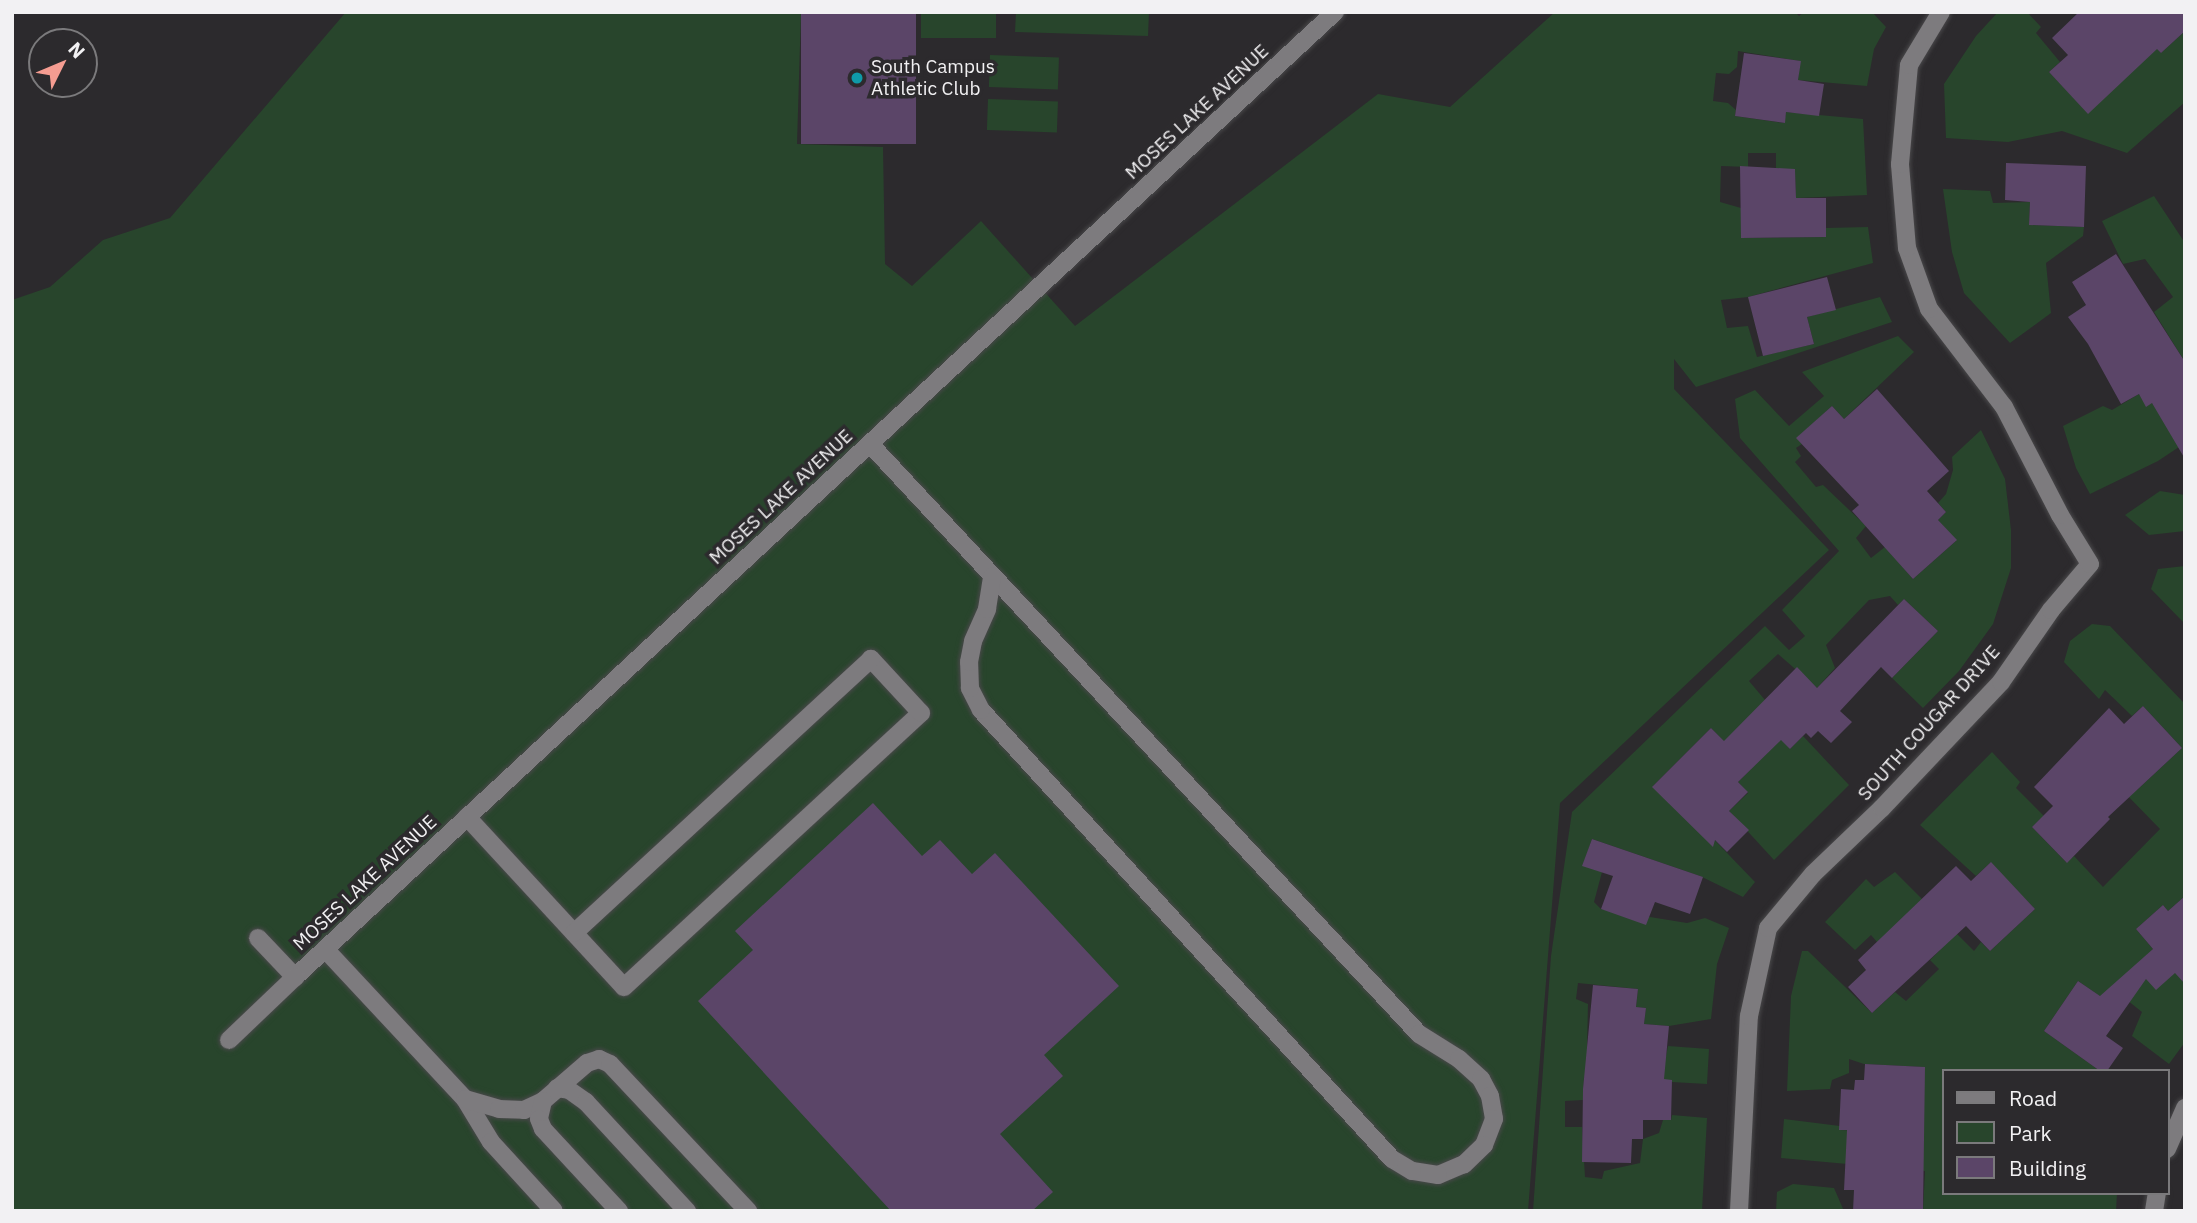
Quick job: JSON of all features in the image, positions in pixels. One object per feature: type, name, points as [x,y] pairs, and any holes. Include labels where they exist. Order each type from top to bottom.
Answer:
[{"type":"street","name":"MOSES LAKE AVENUE","points":[[258,938],[295,976],[1335,12]]},
{"type":"street","name":"SOUTH COUGAR DRIVE","points":[[1738,1211],[1749,1016],[1768,928],[1813,874],[1882,808],[2001,682],[2051,610],[2090,564],[2060,515],[2004,407],[1929,309],[1907,248],[1900,164],[1903,105],[1909,65],[1941,12]]},
{"type":"street","points":[[870,444],[1419,1034],[1459,1059],[1481,1079],[1490,1097],[1494,1119],[1484,1145],[1464,1164],[1438,1175],[1412,1171],[1392,1159],[981,710],[970,688],[969,662],[973,641],[987,609],[992,576]]},
{"type":"street","points":[[467,817],[574,933],[624,987],[921,713],[871,659],[574,933]]},
{"type":"street","points":[[325,949],[465,1099],[491,1142],[554,1211]]},
{"type":"street","points":[[229,1040],[295,976]]},
{"type":"street","points":[[465,1099],[512,1111],[543,1101],[587,1063],[599,1059],[610,1064],[748,1211]]},
{"type":"street","points":[[557,1088],[569,1090],[586,1102],[687,1211]]},
{"type":"street","points":[[543,1101],[539,1119],[543,1129],[619,1211]]},
{"type":"street","points":[[2169,1144],[2185,1108]]},
{"type":"green space","points":[[346,12],[801,12],[797,144],[883,147],[885,264],[912,286],[981,221],[1075,326],[1378,94],[1450,107],[1555,12],[1795,12],[1799,16],[1804,12],[1872,12],[1886,27],[1874,49],[1867,86],[1798,80],[1800,61],[1738,51],[1737,67],[1729,74],[1716,73],[1713,101],[1728,103],[1736,110],[1735,116],[1784,123],[1786,112],[1863,119],[1867,195],[1796,198],[1795,170],[1776,169],[1776,153],[1748,153],[1748,167],[1721,166],[1720,202],[1741,208],[1741,238],[1826,237],[1826,228],[1868,227],[1873,263],[1748,297],[1721,300],[1727,328],[1748,326],[1757,357],[1814,344],[1807,317],[1880,297],[1892,322],[1696,387],[1674,359],[1674,389],[1829,550],[1560,803],[1528,1211],[12,1211],[12,300],[50,287],[103,240],[170,218]]},
{"type":"green space","points":[[921,12],[996,12],[996,38],[921,38]]},
{"type":"green space","points":[[1016,12],[1149,12],[1148,36],[1015,32]]},
{"type":"green space","points":[[1998,12],[2027,12],[2041,27],[2036,33],[2060,62],[2049,72],[2088,113],[2123,12],[2161,53],[2185,31],[2185,102],[2127,153],[2062,131],[2008,142],[1946,138],[1944,84],[1976,36]]},
{"type":"green space","points":[[990,55],[1059,57],[1058,89],[989,87]]},
{"type":"green space","points":[[988,99],[1058,101],[1057,132],[987,130]]},
{"type":"green space","points":[[1943,189],[1990,191],[1993,203],[2030,202],[2029,225],[2084,227],[2083,236],[2046,263],[2051,313],[2010,343],[1964,293],[1952,252]]},
{"type":"green space","points":[[2154,196],[2185,243],[2185,362],[2154,312],[2173,297],[2145,259],[2123,264],[2102,221]]},
{"type":"green space","points":[[1898,336],[1914,352],[1844,419],[1832,406],[1797,438],[1802,444],[1796,448],[1801,456],[1795,462],[1816,487],[1823,485],[1866,526],[1856,538],[1871,558],[1885,547],[1913,579],[1956,541],[1938,520],[1946,512],[1938,503],[1946,494],[1953,470],[1952,457],[1981,430],[2005,479],[2011,530],[2011,568],[1993,624],[1959,671],[1923,708],[1892,678],[1938,631],[1904,599],[1898,605],[1890,596],[1869,600],[1826,645],[1835,668],[1817,688],[1778,654],[1749,681],[1765,700],[1790,749],[1803,736],[1849,785],[1774,860],[1729,811],[1748,793],[1738,782],[1751,769],[1711,728],[1653,786],[1702,827],[1755,882],[1743,897],[1700,876],[1592,839],[1583,865],[1602,872],[1594,902],[1601,909],[1687,923],[1705,918],[1729,928],[1717,964],[1711,1019],[1669,1026],[1644,1024],[1646,1008],[1636,1007],[1638,989],[1578,983],[1576,999],[1588,1004],[1587,1048],[1666,1056],[1668,1046],[1709,1049],[1707,1084],[1584,1077],[1583,1100],[1565,1101],[1565,1127],[1582,1127],[1585,1177],[1602,1179],[1604,1171],[1640,1163],[1643,1139],[1659,1133],[1663,1120],[1671,1120],[1672,1115],[1707,1118],[1702,1211],[1533,1211],[1551,956],[1572,812],[1765,626],[1789,650],[1805,636],[1782,610],[1839,551],[1740,438],[1735,399],[1755,390],[1789,426],[1824,396],[1802,372]]},
{"type":"green space","points":[[2139,394],[2152,403],[2185,443],[2158,461],[2090,494],[2076,468],[2063,426],[2103,406],[2112,410]]},
{"type":"green space","points":[[2160,491],[2185,495],[2185,531],[2149,535],[2125,515]]},
{"type":"green space","points":[[2185,566],[2185,624],[2151,589],[2158,569]]},
{"type":"green space","points":[[2092,624],[2110,626],[2185,704],[2185,896],[2168,911],[2163,905],[2136,929],[2153,949],[2139,985],[2146,979],[2185,964],[2185,1042],[2169,1064],[2132,1036],[2142,1012],[2127,1000],[2117,1008],[2078,981],[2044,1031],[2097,1069],[1941,1069],[1941,1195],[2117,1195],[2116,1211],[1923,1211],[1925,1171],[1781,1158],[1784,1119],[1840,1126],[1840,1130],[1922,1133],[1924,1067],[1864,1064],[1849,1059],[1849,1073],[1832,1080],[1830,1089],[1787,1091],[1791,996],[1802,951],[1808,951],[1872,1013],[1895,992],[1906,1001],[1939,969],[1930,960],[1941,949],[1877,942],[1871,935],[1855,950],[1825,922],[1866,879],[1874,887],[1895,872],[1974,951],[1981,942],[1990,951],[2035,909],[1990,863],[1976,876],[1920,825],[1992,752],[2020,782],[2016,788],[2044,816],[2032,827],[2066,862],[2074,856],[2103,887],[2160,829],[2122,790],[2137,790],[2182,748],[2143,706],[2132,716],[2105,690],[2099,699],[2064,662],[2070,641]]},
{"type":"green space","points":[[1793,1184],[1834,1188],[1844,1211],[1776,1211],[1777,1192]]},
{"type":"building","name":"South Campus Athletic Club","points":[[801,12],[916,12],[916,144],[801,144]]},
{"type":"building","points":[[2079,12],[2185,12],[2185,31],[2161,53],[2157,49],[2088,114],[2049,72],[2068,55],[2052,38]]},
{"type":"building","points":[[1744,53],[1801,61],[1798,80],[1824,84],[1819,116],[1786,112],[1785,123],[1735,116]]},
{"type":"building","points":[[2006,163],[2086,166],[2084,227],[2029,225],[2030,202],[2005,200]]},
{"type":"building","points":[[1740,166],[1795,169],[1796,198],[1826,198],[1826,237],[1741,238]]},
{"type":"building","points":[[2116,254],[2185,362],[2185,459],[2152,403],[2146,407],[2139,394],[2121,404],[2088,344],[2068,317],[2086,305],[2072,282]]},
{"type":"building","points":[[1827,277],[1836,310],[1807,317],[1814,344],[1763,356],[1748,297]]},
{"type":"building","points":[[1877,389],[1949,471],[1927,491],[1946,512],[1938,520],[1957,540],[1913,579],[1852,511],[1859,505],[1796,438],[1832,406],[1844,419]]},
{"type":"building","points":[[1904,599],[1938,631],[1892,678],[1881,667],[1840,711],[1852,722],[1831,743],[1818,731],[1811,738],[1806,733],[1790,749],[1781,740],[1738,782],[1748,792],[1729,811],[1749,830],[1727,852],[1715,840],[1713,847],[1652,787],[1711,728],[1724,741],[1797,667],[1817,688]]},
{"type":"building","points":[[2143,706],[2182,748],[2108,817],[2110,819],[2067,863],[2032,827],[2053,806],[2034,787],[2109,708],[2124,724]]},
{"type":"building","points":[[873,803],[922,856],[940,840],[972,874],[995,853],[1119,986],[1044,1055],[1063,1076],[1000,1134],[1053,1192],[1032,1211],[891,1211],[698,1001],[753,950],[735,931]]},
{"type":"building","points":[[1592,839],[1703,877],[1690,914],[1655,902],[1646,925],[1601,909],[1613,876],[1582,866]]},
{"type":"building","points":[[1991,862],[2035,909],[1990,951],[1966,926],[1872,1013],[1848,987],[1866,970],[1858,960],[1956,866],[1971,881]]},
{"type":"building","points":[[2185,896],[2185,984],[2175,973],[2156,990],[2146,979],[2106,1036],[2123,1048],[2108,1069],[2097,1069],[2044,1031],[2078,981],[2100,996],[2153,949],[2136,929],[2163,905],[2168,911]]},
{"type":"building","points":[[1593,985],[1638,989],[1636,1007],[1646,1008],[1644,1024],[1669,1026],[1664,1079],[1672,1080],[1671,1120],[1643,1120],[1643,1139],[1632,1139],[1631,1163],[1582,1162],[1583,1089]]},
{"type":"building","points":[[1865,1064],[1925,1067],[1923,1211],[1853,1211],[1854,1190],[1844,1190],[1847,1130],[1839,1130],[1841,1089],[1854,1090],[1855,1080],[1864,1080]]},
{"type":"place","name":"South Campus Athletic Club","points":[[857,78]]}]
